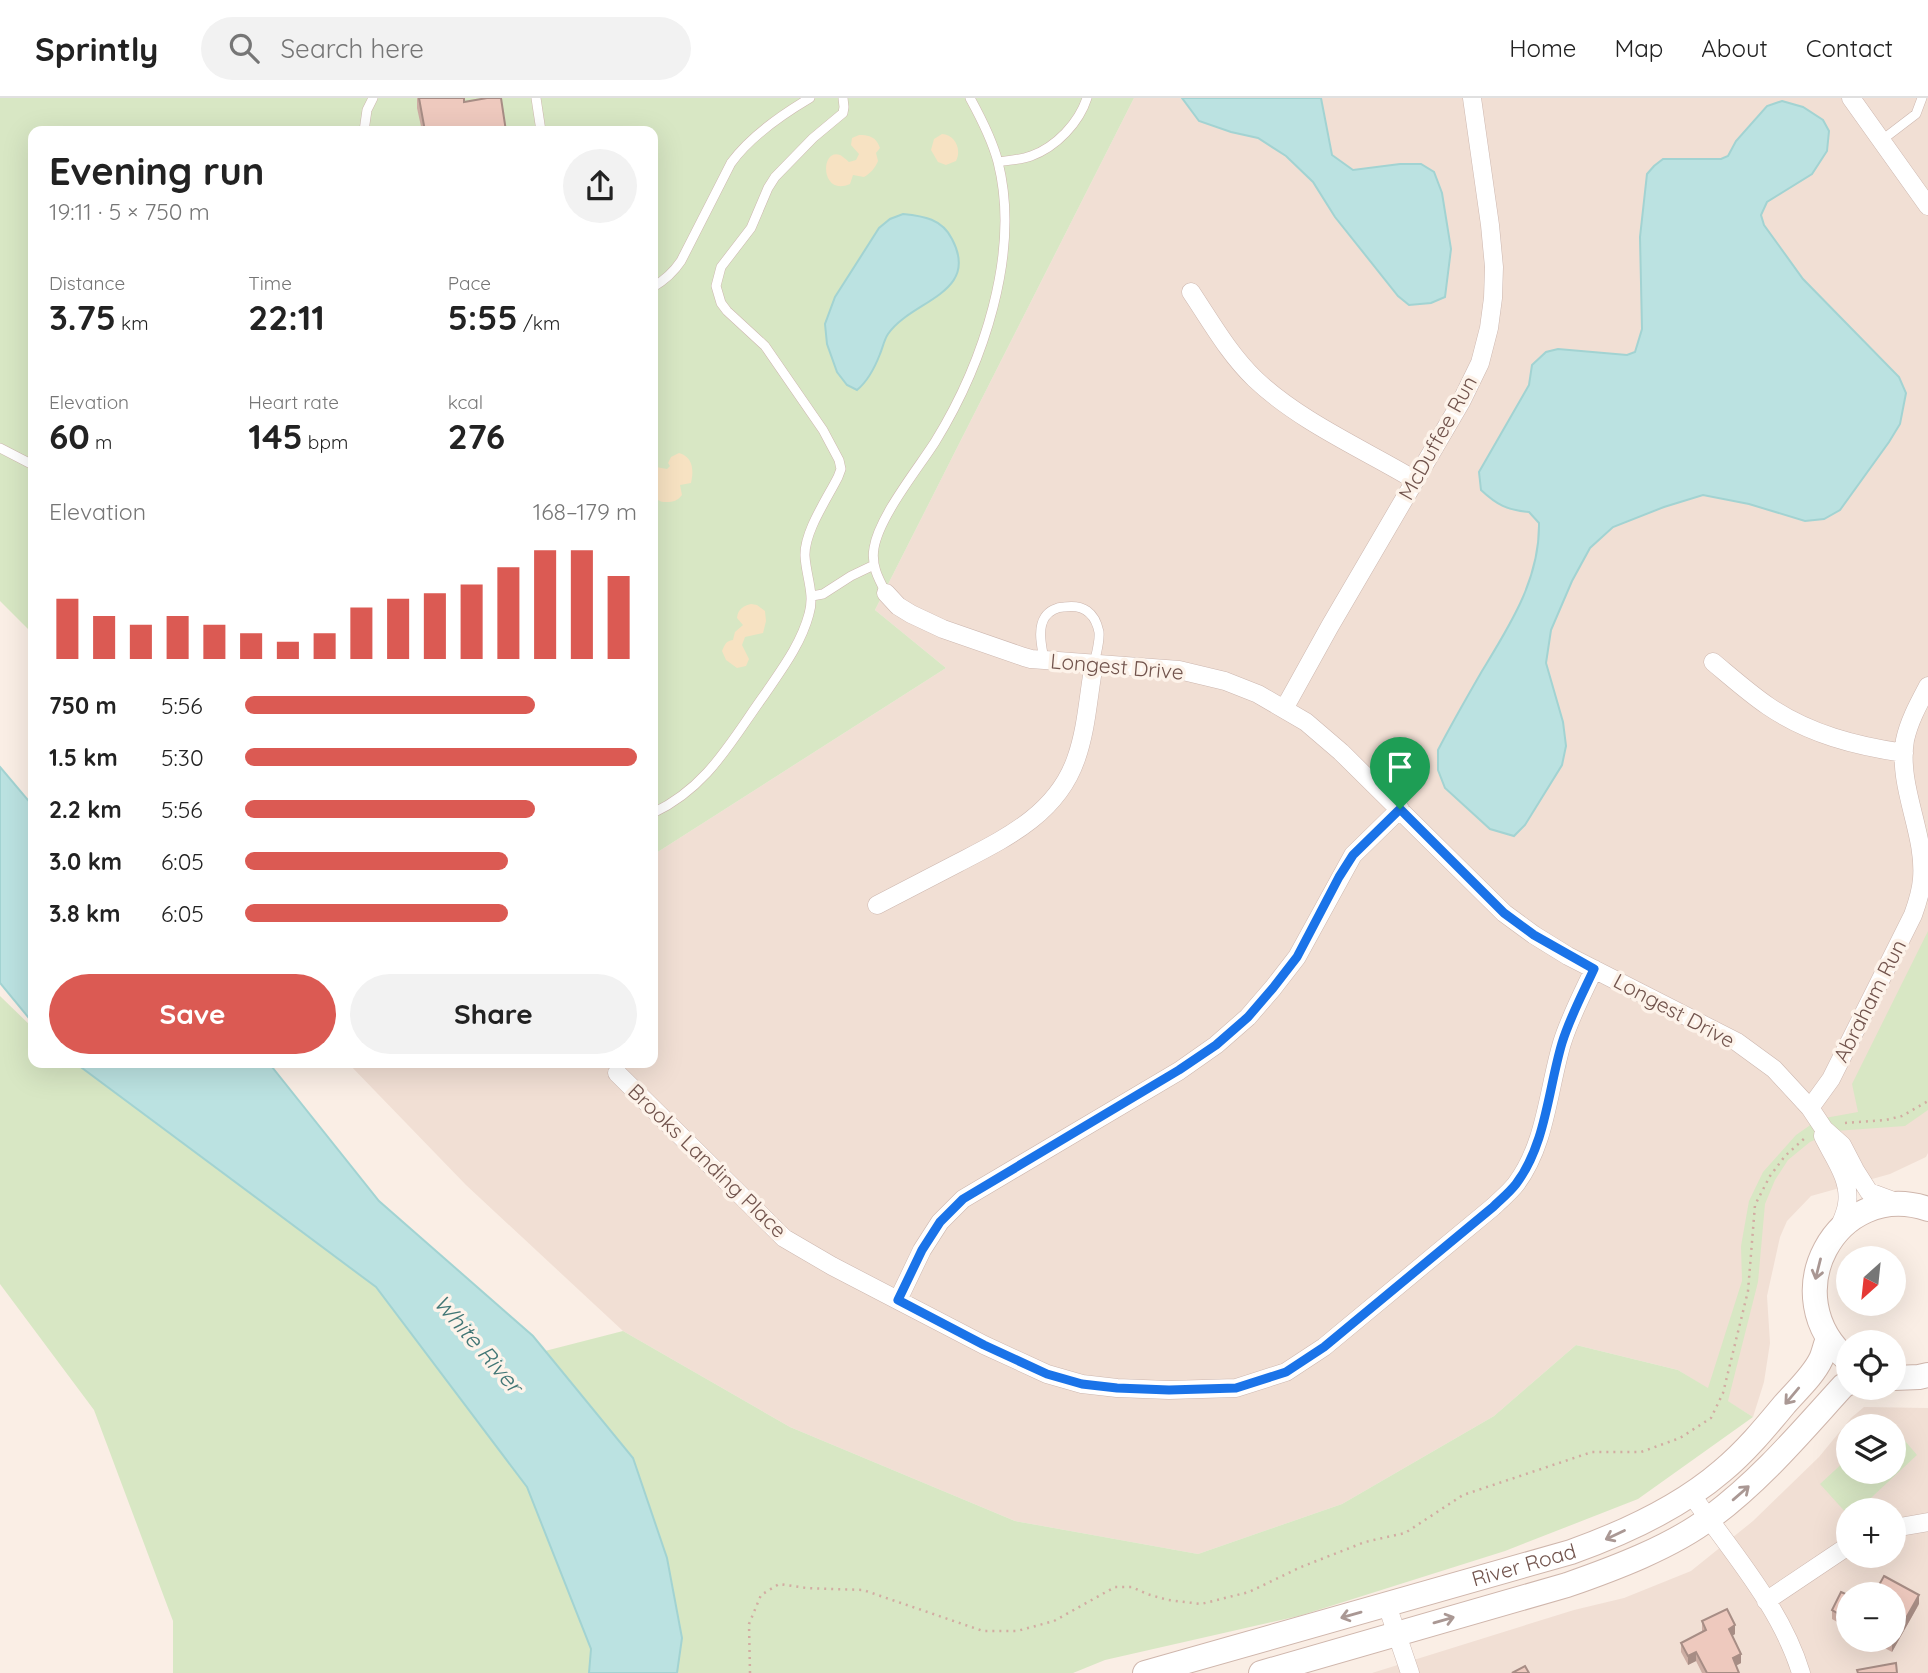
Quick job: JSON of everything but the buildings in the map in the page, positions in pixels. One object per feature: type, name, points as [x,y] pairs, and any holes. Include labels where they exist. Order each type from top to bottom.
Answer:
[{"type":"main road","points":[[1836,1347],[1820,1324],[1815,1308],[1815,1275],[1827,1245],[1837,1231],[1867,1211],[1902,1204],[1928,1209]]},
{"type":"main road","name":"River Road","points":[[1145,1673],[1572,1552],[1610,1538],[1691,1494],[1721,1472],[1775,1417],[1820,1360],[1828,1339]]},
{"type":"main road","points":[[1906,1378],[1928,1375]]},
{"type":"main road","name":"River Road","points":[[1261,1673],[1567,1585],[1648,1553],[1709,1519],[1768,1468],[1836,1394]]},
{"type":"street","name":"McDuffee Run","points":[[1284,709],[1461,402],[1480,363],[1489,328],[1494,267],[1472,98]]},
{"type":"street","points":[[1851,98],[1928,206]]},
{"type":"street","points":[[1191,292],[1234,356],[1276,397],[1297,412],[1415,480]]},
{"type":"street","name":"Longest Drive","points":[[886,593],[898,606],[911,614],[1003,651],[1031,659],[1179,670],[1225,681],[1258,694],[1306,722],[1341,752],[1504,913],[1534,935],[1594,969],[1737,1042],[1774,1069],[1810,1108],[1824,1129],[1842,1145],[1869,1192],[1902,1204]]},
{"type":"street","points":[[1713,662],[1768,706],[1790,719],[1841,741],[1905,753]]},
{"type":"street","points":[[877,905],[1022,829],[1044,810],[1064,786],[1076,761],[1085,731],[1094,664]]},
{"type":"street","name":"Abraham Run","points":[[1810,1108],[1831,1079],[1920,896],[1923,878],[1921,854],[1906,778],[1905,740],[1928,686]]},
{"type":"street","points":[[898,1300],[922,1250],[940,1222],[963,1199],[1179,1070],[1216,1045],[1248,1017],[1297,957],[1353,855],[1400,809]]},
{"type":"street","name":"Brooks Landing Place","points":[[617,1073],[784,1238],[832,1266],[1009,1357],[1047,1374],[1082,1384],[1130,1389],[1236,1388],[1286,1372],[1324,1347],[1514,1187],[1536,1148],[1569,1023],[1594,969]]},
{"type":"street","name":"Longest Drive","points":[[1824,1129],[1823,1136],[1847,1186],[1847,1208],[1837,1231]]},
{"type":"street","points":[[1691,1494],[1790,1640],[1801,1673]]},
{"type":"street","points":[[1906,1526],[1928,1522]]},
{"type":"street","points":[[1766,1601],[1836,1554]]},
{"type":"street","points":[[1387,1605],[1410,1673]]},
{"type":"lane","points":[[365,126],[367,110],[373,98]]},
{"type":"lane","points":[[536,98],[540,126]]},
{"type":"lane","points":[[658,284],[674,272],[681,261],[739,152],[810,98]]},
{"type":"lane","points":[[658,811],[686,793],[726,751],[795,648],[809,615],[812,596],[805,554],[807,541],[838,477],[841,469],[839,460],[823,430],[765,346],[721,303],[716,286],[721,267],[751,228],[775,177],[813,138],[843,113],[842,98]]},
{"type":"lane","points":[[812,596],[823,594],[874,565],[874,547],[878,532],[948,418],[964,386],[992,312],[1001,269],[1004,202],[998,162],[986,127],[970,98]]},
{"type":"lane","points":[[998,162],[1031,156],[1053,144],[1071,127],[1087,98]]},
{"type":"lane","points":[[1882,140],[1916,114],[1923,98]]},
{"type":"lane","points":[[0,448],[28,462]]},
{"type":"lane","name":"Longest Drive","points":[[874,565],[886,593]]},
{"type":"lane","points":[[1044,660],[1041,629],[1045,617],[1057,607],[1077,605],[1090,613],[1100,635],[1094,664]]},
{"type":"path","points":[[750,1673],[749,1624],[761,1595],[779,1584],[863,1590],[983,1630],[1017,1631],[1054,1621],[1115,1587],[1132,1587],[1168,1600],[1201,1604],[1249,1592],[1301,1567],[1365,1542],[1405,1533],[1464,1495],[1592,1452],[1641,1452],[1680,1438],[1711,1418],[1723,1392],[1748,1292],[1755,1205],[1770,1175],[1801,1140],[1813,1133],[1836,1125],[1902,1116],[1928,1101]]},
{"type":"shaded area","points":[[1134,98],[1928,98],[1928,1153],[1926,1157],[1890,1174],[1811,1196],[1787,1221],[1780,1237],[1767,1296],[1770,1343],[1764,1382],[1753,1417],[1678,1370],[1576,1345],[1494,1416],[1342,1504],[1198,1554],[1015,1521],[790,1427],[623,1331],[466,1185],[353,1068],[658,1068],[658,852],[946,668],[875,610]]},
{"type":"shaded area","points":[[1864,1407],[1928,1408],[1928,1673],[1372,1673],[1574,1610],[1624,1598],[1691,1571],[1753,1521],[1819,1457],[1836,1436],[1836,1484],[1906,1484],[1906,1414],[1856,1414]]},
{"type":"green space","points":[[0,98],[1134,98],[875,610],[946,668],[658,852],[658,126],[28,126],[28,629],[0,601]]},
{"type":"green space","points":[[1928,931],[1928,1110],[1905,1126],[1835,1131],[1810,1142],[1788,1160],[1775,1180],[1765,1204],[1758,1282],[1728,1401],[1753,1417],[1638,1499],[1505,1551],[1299,1616],[1105,1660],[1073,1673],[677,1673],[682,1638],[633,1458],[545,1351],[623,1331],[790,1427],[1015,1521],[1198,1554],[1342,1504],[1494,1416],[1576,1345],[1678,1370],[1708,1388],[1742,1281],[1741,1246],[1749,1201],[1763,1172],[1796,1135],[1814,1120],[1858,1112],[1852,1084]]},
{"type":"green space","points":[[0,996],[28,1023],[28,1068],[82,1068],[376,1287],[527,1487],[591,1649],[589,1673],[173,1673],[173,1621],[94,1410],[0,1284]]},
{"type":"green space","points":[[1906,1442],[1917,1455],[1906,1465]]},
{"type":"green space","points":[[1836,1469],[1836,1484],[1886,1484],[1871,1498],[1836,1498],[1836,1502],[1820,1484]]},
{"type":"sand","points":[[942,134],[951,137],[958,147],[956,161],[946,165],[938,162],[931,150],[934,139]]},
{"type":"sand","points":[[859,135],[869,136],[877,141],[880,148],[876,153],[877,164],[864,177],[853,175],[850,184],[833,184],[826,172],[829,158],[840,155],[849,162],[856,160],[859,154],[851,145],[852,138]]},
{"type":"sand","points":[[679,453],[687,458],[691,465],[691,483],[680,485],[682,495],[677,500],[660,501],[658,467],[667,469],[671,457]]},
{"type":"sand","points":[[751,604],[765,611],[766,621],[763,633],[745,637],[742,645],[749,659],[746,666],[737,668],[726,660],[722,651],[743,625],[737,618],[740,610]]},
{"type":"water","points":[[1182,98],[1321,98],[1332,155],[1353,170],[1421,164],[1434,172],[1442,193],[1451,249],[1445,297],[1431,303],[1409,305],[1398,296],[1335,217],[1313,182],[1286,156],[1258,138],[1199,121]]},
{"type":"water","points":[[1782,101],[1803,107],[1823,120],[1829,131],[1827,151],[1812,174],[1767,202],[1761,215],[1764,225],[1803,279],[1899,377],[1906,393],[1900,424],[1840,510],[1824,519],[1805,521],[1749,504],[1703,495],[1613,527],[1590,548],[1551,630],[1546,663],[1563,722],[1566,746],[1562,765],[1525,825],[1514,836],[1490,829],[1445,788],[1438,770],[1438,750],[1521,601],[1534,563],[1539,523],[1529,512],[1514,510],[1497,503],[1481,490],[1479,472],[1529,385],[1532,365],[1546,352],[1558,349],[1627,355],[1635,352],[1642,329],[1640,237],[1647,174],[1663,159],[1721,159],[1728,156],[1736,141],[1767,106]]},
{"type":"water","points":[[903,214],[938,223],[948,232],[959,257],[957,272],[951,284],[940,294],[899,322],[888,334],[873,369],[857,390],[847,385],[837,372],[827,344],[825,324],[835,297],[879,228],[890,219]]},
{"type":"water","points":[[0,767],[28,800],[28,1017],[0,983]]},
{"type":"water","name":"White River","points":[[82,1068],[273,1068],[379,1201],[533,1336],[633,1458],[667,1558],[682,1638],[677,1673],[589,1673],[591,1649],[527,1487],[376,1287]]},
{"type":"route","points":[[1400,809],[1504,913],[1534,935],[1594,969],[1569,1023],[1536,1148],[1514,1187],[1324,1347],[1286,1372],[1236,1388],[1169,1390],[1082,1384],[1047,1374],[898,1300],[922,1250],[940,1222],[963,1199],[1179,1070],[1216,1045],[1248,1017],[1297,957],[1353,855],[1400,809]]}]
